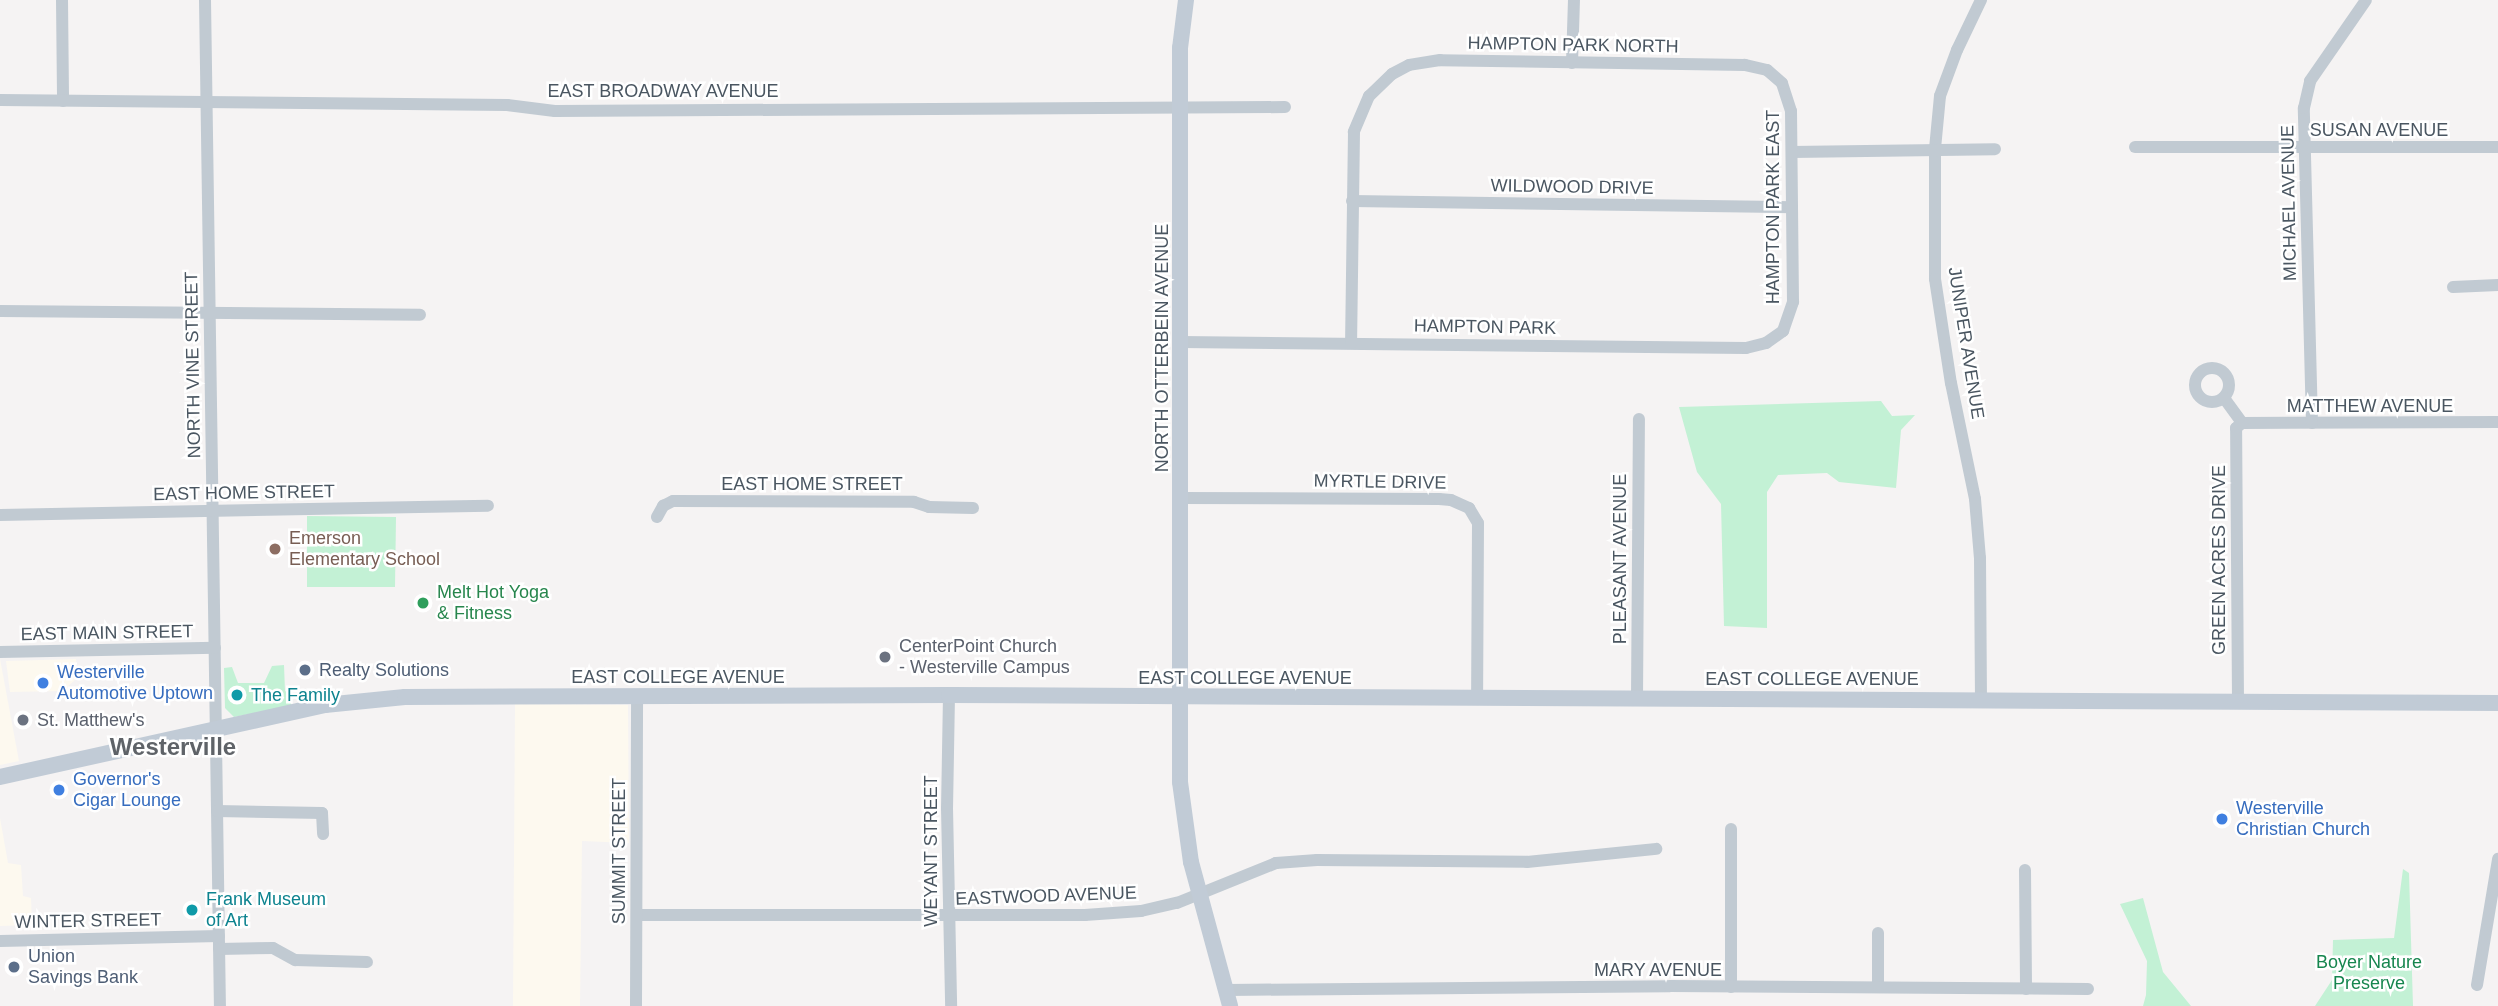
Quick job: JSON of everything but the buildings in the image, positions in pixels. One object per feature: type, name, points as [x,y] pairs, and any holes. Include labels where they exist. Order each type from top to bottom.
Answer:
[{"type":"street","points":[[62,0],[63,101]]},
{"type":"street","name":"NORTH VINE STREET","points":[[205,0],[220,1006]]},
{"type":"street","name":"NORTH OTTERBEIN AVENUE","points":[[1185,0],[1180,43],[1179,697],[1183,820],[1200,895],[1229,998]]},
{"type":"street","points":[[1572,63],[1574,0]]},
{"type":"street","name":"JUNIPER AVENUE","points":[[1981,0],[1957,50],[1940,96],[1935,149],[1935,279],[1951,383],[1975,499],[1979,547],[1981,699]]},
{"type":"street","name":"MICHAEL AVENUE","points":[[2312,423],[2304,108],[2310,81],[2366,0]]},
{"type":"street","name":"HAMPTON PARK NORTH","points":[[1352,201],[1354,132],[1369,96],[1392,74],[1409,65],[1427,61],[1745,65],[1767,70],[1782,83]]},
{"type":"street","name":"HAMPTON PARK EAST","points":[[1782,83],[1790,105],[1793,302],[1783,331]]},
{"type":"street","name":"EAST BROADWAY AVENUE","points":[[0,100],[507,105],[555,111],[1181,110],[1285,107]]},
{"type":"street","name":"SUSAN AVENUE","points":[[2135,147],[2498,147]]},
{"type":"street","points":[[1792,152],[1995,149]]},
{"type":"street","points":[[1352,201],[1352,343]]},
{"type":"street","name":"WILDWOOD DRIVE","points":[[1352,201],[1792,207]]},
{"type":"street","points":[[2453,286],[2498,285]]},
{"type":"street","points":[[0,311],[420,314]]},
{"type":"street","name":"HAMPTON PARK","points":[[1181,342],[1746,348],[1766,343],[1783,331]]},
{"type":"street","points":[[2224,398],[2242,423]]},
{"type":"street","name":"PLEASANT AVENUE","points":[[1637,698],[1639,419]]},
{"type":"street","name":"MATTHEW AVENUE","points":[[2242,423],[2498,422]]},
{"type":"street","name":"GREEN ACRES DRIVE","points":[[2238,701],[2236,428],[2242,423]]},
{"type":"street","name":"MYRTLE DRIVE","points":[[1180,498],[1439,499],[1451,500],[1469,508],[1478,523],[1476,698]]},
{"type":"street","name":"EAST HOME STREET","points":[[657,517],[663,506],[673,501],[914,502],[929,507],[973,508]]},
{"type":"street","name":"EAST HOME STREET","points":[[0,514],[488,506]]},
{"type":"street","name":"EAST MAIN STREET","points":[[0,652],[215,648]]},
{"type":"street","name":"SUMMIT STREET","points":[[636,1006],[637,695]]},
{"type":"street","name":"EAST COLLEGE AVENUE","points":[[0,777],[325,705],[373,698],[950,695],[2498,703]]},
{"type":"street","name":"WEYANT STREET","points":[[950,695],[948,917],[951,1006]]},
{"type":"street","points":[[217,811],[322,813],[323,834]]},
{"type":"street","points":[[1731,829],[1731,987]]},
{"type":"street","name":"EASTWOOD AVENUE","points":[[637,915],[1085,915],[1141,911],[1200,895],[1276,863],[1527,862],[1656,849]]},
{"type":"street","points":[[2477,985],[2498,859]]},
{"type":"street","points":[[2025,870],[2026,989]]},
{"type":"street","points":[[1878,933],[1878,988]]},
{"type":"street","name":"WINTER STREET","points":[[0,941],[219,942],[272,948],[295,960],[368,961]]},
{"type":"street","name":"MARY AVENUE","points":[[1229,998],[1731,987],[2088,989]]},
{"type":"shaded area","points":[[0,659],[19,761],[0,765]]},
{"type":"shaded area","points":[[76,659],[77,678],[63,691],[10,692],[6,661]]},
{"type":"shaded area","points":[[515,704],[628,705],[629,843],[582,841],[580,1006],[513,1006]]},
{"type":"shaded area","points":[[0,818],[8,863],[21,865],[23,896],[31,898],[32,925],[0,926]]},
{"type":"green space","points":[[1881,401],[1892,416],[1915,415],[1901,430],[1896,488],[1839,482],[1827,473],[1778,475],[1767,492],[1767,628],[1724,626],[1721,504],[1697,472],[1679,407]]},
{"type":"green space","points":[[307,516],[396,517],[395,587],[307,587]]},
{"type":"green space","points":[[284,665],[285,691],[291,695],[291,706],[234,717],[225,708],[224,668],[232,667],[238,683],[264,683],[272,666]]},
{"type":"green space","name":"Boyer Nature Preserve","points":[[2403,869],[2409,873],[2413,1006],[2315,1006],[2332,980],[2333,940],[2394,938]]},
{"type":"green space","points":[[2143,898],[2163,972],[2191,1006],[2143,1006],[2147,961],[2120,904]]},
{"type":"place","name":"Emerson Elementary School","points":[[275,549]]},
{"type":"place","name":"Melt Hot Yoga & Fitness","points":[[423,603]]},
{"type":"place","name":"CenterPoint Church - Westerville Campus","points":[[885,657]]},
{"type":"place","name":"Realty Solutions","points":[[305,670]]},
{"type":"place","name":"Westerville Automotive Uptown","points":[[43,683]]},
{"type":"place","name":"The Family","points":[[237,695]]},
{"type":"place","name":"St. Matthew's","points":[[23,720]]},
{"type":"place","name":"Governor's Cigar Lounge","points":[[59,790]]},
{"type":"place","name":"Westerville Christian Church","points":[[2222,819]]},
{"type":"place","name":"Frank Museum of Art","points":[[192,910]]},
{"type":"place","name":"Union Savings Bank","points":[[14,967]]},
{"type":"district","name":"Westerville","points":[[173,747]]}]
